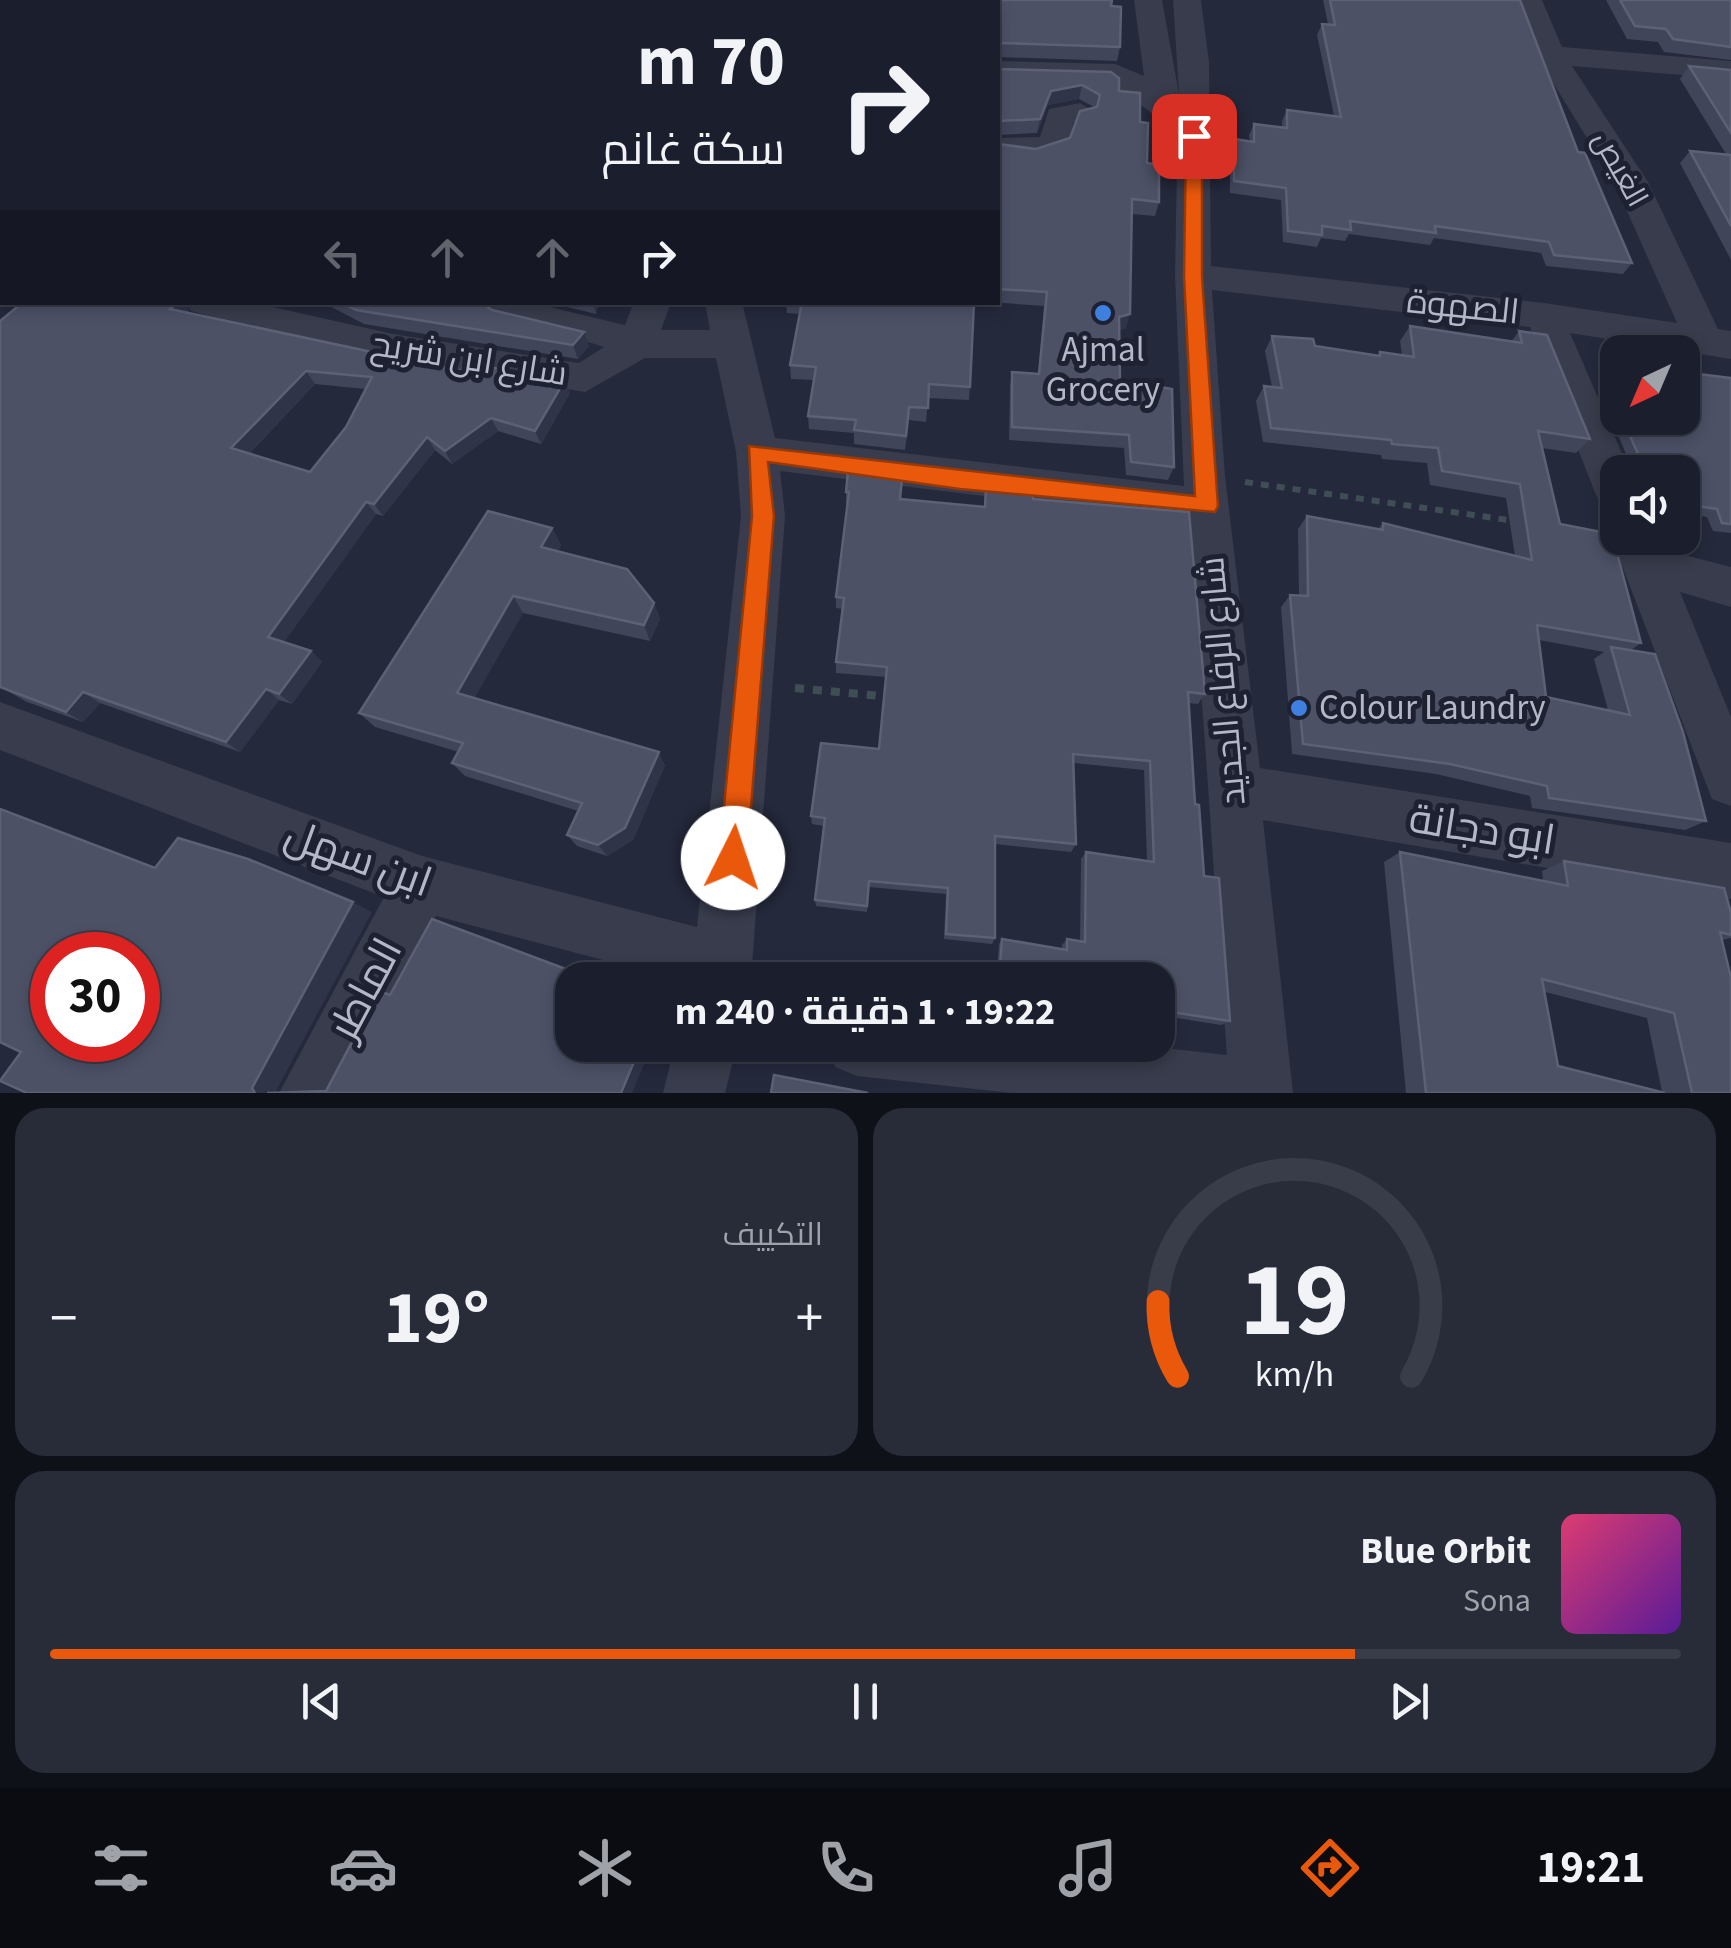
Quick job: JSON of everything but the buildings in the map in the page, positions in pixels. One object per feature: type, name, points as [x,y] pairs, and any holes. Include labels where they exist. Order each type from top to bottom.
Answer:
[{"type":"street","name":"شارع الرفاع الجديد","points":[[1148,0],[1153,51],[1193,209]]},
{"type":"street","name":"شارع الرفاع الجديد","points":[[1187,0],[1194,62],[1193,276],[1206,491],[1232,730],[1233,789],[1262,1092]]},
{"type":"street","name":"الغيص","points":[[1528,0],[1550,55],[1631,182],[1718,343]]},
{"type":"street","points":[[1115,73],[1153,51]]},
{"type":"street","points":[[1550,55],[1731,70]]},
{"type":"street","points":[[1000,70],[1115,73],[1138,85],[1166,110]]},
{"type":"street","points":[[1000,147],[1045,148],[1055,142],[1060,116],[1080,112]]},
{"type":"street","name":"الصهوة","points":[[1193,276],[1544,316],[1718,343]]},
{"type":"street","name":"شارع ابن شريح","points":[[216,305],[391,348],[585,378],[637,344]]},
{"type":"street","points":[[500,305],[516,313],[590,328],[637,344],[726,323],[757,452],[763,516],[724,962]]},
{"type":"street","points":[[637,344],[652,305]]},
{"type":"street","points":[[1544,316],[1601,455]]},
{"type":"street","points":[[757,452],[960,480],[1206,491]]},
{"type":"street","points":[[1641,555],[1731,781]]},
{"type":"street","points":[[1652,555],[1731,586]]},
{"type":"street","name":"ابن سهل","points":[[0,726],[422,884],[692,962]]},
{"type":"street","name":"ابو دجانة","points":[[1233,789],[1731,871]]},
{"type":"street","name":"الماطر","points":[[310,1093],[422,884]]},
{"type":"street","points":[[694,1093],[702,1062]]},
{"type":"street","points":[[1003,1062],[1262,1092]]},
{"type":"path","points":[[1206,491],[1519,522]]},
{"type":"path","points":[[746,683],[902,698]]},
{"type":"place","name":"Ajmal Grocery","points":[[1103,313]]},
{"type":"place","name":"Colour Laundry","points":[[1299,708]]},
{"type":"route","points":[[733,858],[763,516],[757,452],[960,480],[1207,506],[1193,276],[1194,136]]}]
